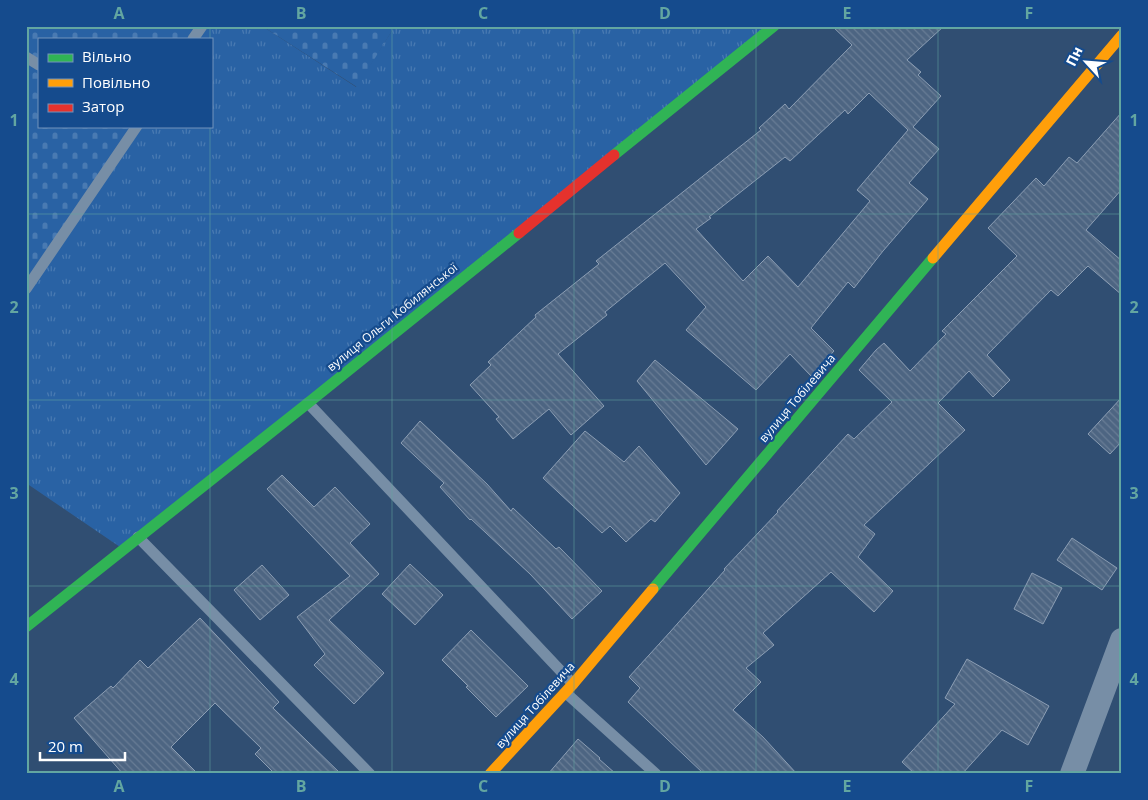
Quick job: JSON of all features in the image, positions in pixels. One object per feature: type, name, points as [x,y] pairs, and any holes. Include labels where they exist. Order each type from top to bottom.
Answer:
[{"type":"street","name":"вулиця Ольги Кобилянської","points":[[26,627],[308,403],[774,26]]},
{"type":"street","name":"вулиця Тобілевича","points":[[490,774],[570,688],[1122,35]]},
{"type":"street","points":[[1072,774],[1122,640]]},
{"type":"lane","points":[[195,38],[202,26]]},
{"type":"lane","points":[[26,57],[38,64]]},
{"type":"lane","points":[[26,289],[135,128]]},
{"type":"lane","points":[[308,403],[570,688],[656,774]]},
{"type":"lane","points":[[138,537],[370,774]]},
{"type":"green space","points":[[26,26],[202,26],[194,38],[38,38],[38,128],[136,128],[26,289]]},
{"type":"green space","points":[[202,26],[262,26],[356,87],[395,26],[774,26],[123,549],[26,483],[26,289],[136,128],[212,128],[212,38],[194,38]]},
{"type":"green space","points":[[262,26],[395,26],[357,87]]},
{"type":"building","points":[[832,26],[944,26],[907,60],[921,72],[918,75],[941,96],[913,127],[939,149],[909,183],[928,199],[854,288],[848,282],[811,328],[834,351],[811,376],[790,354],[756,390],[686,330],[706,307],[665,263],[605,312],[607,315],[558,354],[604,406],[571,435],[549,409],[513,439],[496,419],[499,417],[470,385],[491,365],[488,362],[536,317],[535,315],[599,264],[596,261],[761,130],[759,128],[785,104],[789,109],[852,45]],"holes":[[[869,93],[908,130],[857,190],[870,201],[798,287],[768,256],[743,281],[696,229],[785,157],[790,161],[845,110],[848,114]]]},
{"type":"building","points":[[1122,112],[1122,189],[1086,230],[1122,261],[1122,295],[1088,266],[1058,296],[1051,290],[987,355],[1010,380],[993,397],[969,371],[938,403],[965,430],[864,525],[875,534],[858,557],[893,591],[874,612],[831,572],[763,633],[774,645],[746,668],[761,682],[733,710],[763,737],[797,774],[704,774],[628,702],[640,688],[629,677],[724,569],[848,434],[854,439],[892,402],[859,370],[876,350],[884,343],[910,371],[946,334],[942,331],[1017,256],[988,228],[1036,178],[1044,186],[1069,157],[1077,163]]},
{"type":"building","points":[[655,360],[738,429],[706,465],[637,381]]},
{"type":"building","points":[[1122,397],[1122,441],[1110,454],[1088,434]]},
{"type":"building","points":[[420,421],[487,484],[511,511],[513,508],[556,549],[559,547],[602,591],[572,619],[530,574],[470,520],[440,487],[444,483],[401,443]]},
{"type":"building","points":[[585,431],[624,462],[639,446],[680,493],[655,522],[651,519],[626,542],[610,526],[602,533],[543,478]]},
{"type":"building","points":[[282,475],[314,507],[335,487],[370,524],[350,543],[379,574],[329,620],[384,673],[354,704],[314,665],[325,654],[297,617],[350,576],[267,489]]},
{"type":"building","points":[[1072,538],[1117,568],[1102,590],[1057,560]]},
{"type":"building","points":[[410,564],[443,595],[415,625],[382,594]]},
{"type":"building","points":[[262,565],[289,595],[260,620],[234,590]]},
{"type":"building","points":[[1032,573],[1062,588],[1043,624],[1014,609]]},
{"type":"building","points":[[200,618],[279,702],[273,708],[341,774],[275,774],[255,754],[261,748],[215,703],[171,747],[198,774],[123,774],[74,718],[111,686],[113,688],[140,660],[148,668]]},
{"type":"building","points":[[471,630],[528,686],[496,717],[442,660]]},
{"type":"building","points":[[967,659],[1049,706],[1028,745],[1002,730],[962,774],[915,774],[902,762],[955,704],[945,698]]},
{"type":"building","points":[[578,739],[600,758],[616,774],[548,774]]},
{"type":"traffic: fast","points":[[614,155],[774,26]]},
{"type":"traffic: fast","points":[[26,627],[519,233]]},
{"type":"traffic: fast","points":[[653,589],[933,258]]},
{"type":"traffic: slow","points":[[933,258],[1122,35]]},
{"type":"traffic: slow","points":[[490,774],[573,684],[653,589]]},
{"type":"traffic: jam","points":[[519,233],[614,155]]}]
